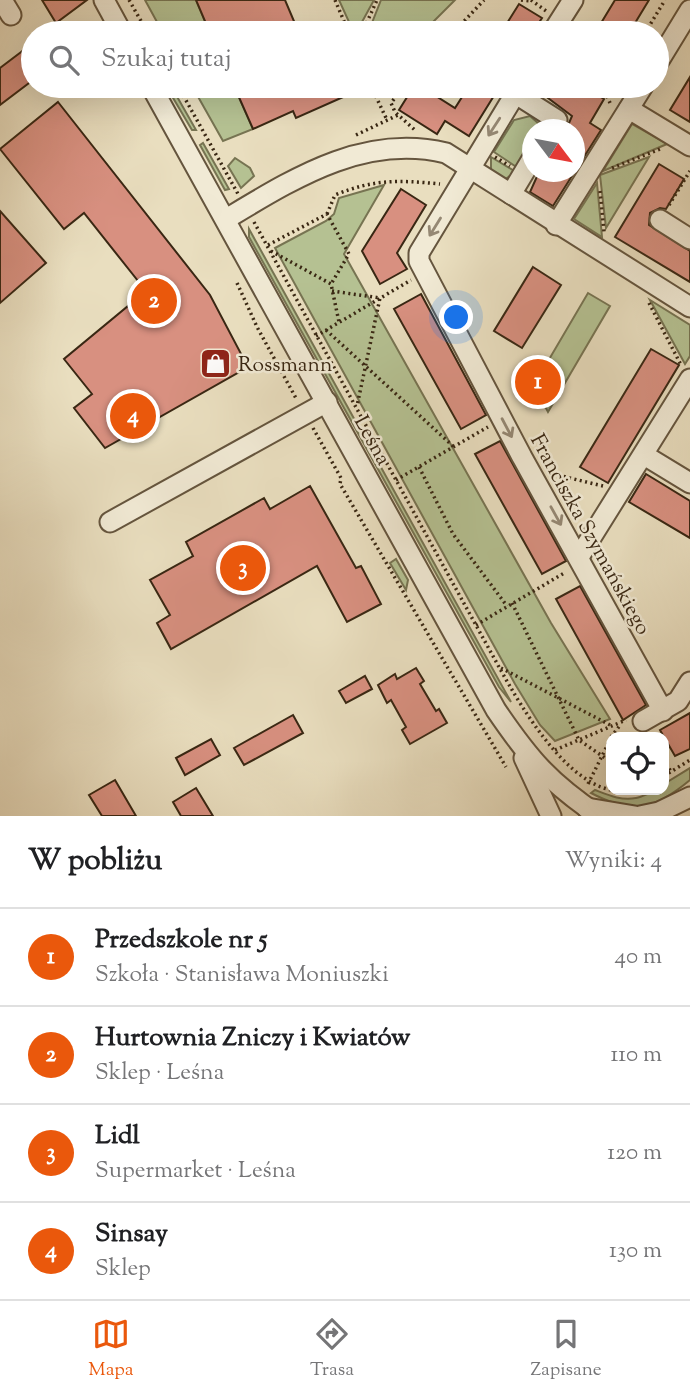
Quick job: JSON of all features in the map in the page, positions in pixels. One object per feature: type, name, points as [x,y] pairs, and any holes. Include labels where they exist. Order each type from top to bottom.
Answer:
[{"type":"street","points":[[104,0],[115,21]]},
{"type":"street","points":[[555,21],[573,0]]},
{"type":"street","points":[[669,44],[690,10]]},
{"type":"street","name":"Leśna","points":[[158,98],[496,710],[519,744],[546,776],[587,810]]},
{"type":"street","name":"Franciszka Szymańskiego","points":[[513,98],[468,168],[419,253],[419,261],[576,562],[663,711]]},
{"type":"street","points":[[528,98],[556,119]]},
{"type":"street","points":[[556,225],[620,107],[630,98]]},
{"type":"street","points":[[620,107],[680,145]]},
{"type":"street","points":[[226,219],[337,160],[379,148],[434,150],[446,153],[556,225],[690,307]]},
{"type":"street","points":[[511,194],[522,177]]},
{"type":"street","points":[[660,220],[690,239]]},
{"type":"street","points":[[576,562],[644,455],[687,375]]},
{"type":"street","points":[[110,522],[327,402]]},
{"type":"street","points":[[644,455],[690,483]]},
{"type":"street","points":[[637,719],[663,711],[678,701],[690,682]]},
{"type":"street","points":[[519,744],[538,794],[551,816]]},
{"type":"street","points":[[640,816],[659,812],[690,797]]},
{"type":"street","points":[[587,810],[635,816]]},
{"type":"street","points":[[684,816],[690,810]]},
{"type":"path","points":[[129,0],[141,21]]},
{"type":"path","points":[[335,0],[344,21]]},
{"type":"path","points":[[367,21],[377,0]]},
{"type":"path","points":[[464,21],[484,0]]},
{"type":"path","points":[[521,0],[531,0],[549,21]]},
{"type":"path","points":[[652,21],[665,0]]},
{"type":"path","points":[[184,98],[536,729],[589,782],[606,788]]},
{"type":"path","points":[[377,98],[387,120]]},
{"type":"path","points":[[395,98],[391,103],[398,115]]},
{"type":"path","points":[[613,98],[620,107]]},
{"type":"path","points":[[610,169],[680,145]]},
{"type":"path","points":[[481,148],[522,165]]},
{"type":"path","points":[[660,220],[690,171]]},
{"type":"path","points":[[268,248],[327,214],[335,195],[356,187],[394,179],[451,185]]},
{"type":"path","points":[[600,188],[605,241]]},
{"type":"path","points":[[327,214],[349,254],[331,284],[339,322]]},
{"type":"path","points":[[268,248],[331,284]]},
{"type":"path","points":[[234,276],[257,327],[341,478],[341,484],[507,768]]},
{"type":"path","points":[[316,335],[413,279]]},
{"type":"path","points":[[332,291],[380,298]]},
{"type":"path","points":[[645,295],[687,375]]},
{"type":"path","points":[[356,408],[380,298]]},
{"type":"path","points":[[326,330],[454,447]]},
{"type":"path","points":[[396,481],[493,424]]},
{"type":"path","points":[[419,467],[453,534],[510,605],[579,740],[606,758]]},
{"type":"path","points":[[528,468],[612,489]]},
{"type":"path","points":[[476,625],[576,562]]},
{"type":"path","points":[[499,667],[613,727]]},
{"type":"path","points":[[555,750],[622,722],[637,719]]},
{"type":"path","points":[[615,732],[622,722]]},
{"type":"path","points":[[589,782],[606,746]]},
{"type":"path","points":[[669,768],[671,772],[690,760]]},
{"type":"green space","points":[[145,0],[196,0],[205,21],[156,21]]},
{"type":"green space","points":[[339,0],[374,0],[363,21],[349,21]]},
{"type":"green space","points":[[381,0],[455,0],[434,21],[373,21]]},
{"type":"green space","points":[[173,98],[178,98],[196,130],[192,130]]},
{"type":"green space","points":[[199,98],[239,98],[253,129],[223,141]]},
{"type":"green space","points":[[530,116],[533,119],[522,119],[522,161],[518,168],[494,152],[514,120]]},
{"type":"green space","points":[[632,124],[667,144],[603,171]]},
{"type":"green space","points":[[203,143],[229,189],[225,190],[200,145]]},
{"type":"green space","points":[[491,157],[516,172],[504,180],[491,173]]},
{"type":"green space","points":[[649,157],[606,228],[600,175]]},
{"type":"green space","points":[[235,158],[250,168],[254,176],[241,188],[228,166]]},
{"type":"green space","points":[[597,183],[602,237],[574,219]]},
{"type":"green space","points":[[384,185],[344,254],[551,623],[610,719],[555,741],[540,725],[515,684],[275,248],[326,221],[334,214],[339,198]]},
{"type":"green space","points":[[249,229],[511,702],[499,687],[249,237]]},
{"type":"green space","points":[[588,293],[610,306],[548,412],[534,385]]},
{"type":"green space","points":[[650,300],[690,325],[690,356],[685,364]]},
{"type":"green space","points":[[396,559],[408,580],[406,590],[390,563]]},
{"type":"green space","points":[[690,768],[690,780],[665,798],[643,806],[619,804],[591,793],[595,790],[606,795],[630,799],[645,795],[669,795],[669,781]]},
{"type":"building","points":[[42,0],[87,0],[59,21],[55,21]]},
{"type":"building","points":[[196,0],[285,0],[294,21],[205,21]]},
{"type":"building","points":[[615,0],[649,0],[636,21],[602,21]]},
{"type":"building","points":[[519,4],[542,18],[540,21],[508,21]]},
{"type":"building","points":[[21,52],[21,89],[0,105],[0,68]]},
{"type":"building","points":[[690,77],[690,122],[670,110]]},
{"type":"building","points":[[239,98],[341,98],[296,118],[293,111],[253,129]]},
{"type":"building","points":[[406,98],[439,98],[455,108],[461,98],[493,98],[469,136],[445,121],[437,134],[399,110]]},
{"type":"building","points":[[548,98],[604,99],[590,123],[601,130],[585,155],[585,119],[571,119],[572,116]]},
{"type":"building","points":[[58,102],[210,295],[248,367],[105,448],[74,408],[92,394],[64,359],[146,291],[84,213],[64,229],[0,149]]},
{"type":"building","points":[[659,164],[684,179],[666,209],[660,208],[650,213],[649,225],[690,251],[690,282],[615,237]]},
{"type":"building","points":[[534,182],[568,182],[553,206],[530,192]]},
{"type":"building","points":[[401,189],[426,205],[397,253],[407,269],[380,284],[362,251]]},
{"type":"building","points":[[0,211],[46,263],[0,303]]},
{"type":"building","points":[[533,267],[561,285],[522,348],[494,331]]},
{"type":"building","points":[[421,294],[486,415],[461,429],[394,309]]},
{"type":"building","points":[[651,349],[679,365],[608,483],[580,467]]},
{"type":"building","points":[[500,441],[566,561],[542,574],[475,454]]},
{"type":"building","points":[[646,474],[690,501],[690,538],[629,502]]},
{"type":"building","points":[[310,486],[356,568],[361,566],[381,604],[347,622],[317,566],[171,649],[157,623],[170,615],[150,580],[193,556],[186,542],[264,498],[270,509]]},
{"type":"building","points":[[580,586],[646,705],[623,720],[556,599]]},
{"type":"building","points":[[416,668],[424,681],[420,684],[436,711],[439,709],[447,723],[410,744],[402,730],[406,727],[391,700],[387,703],[378,685],[395,674],[397,679]]},
{"type":"building","points":[[365,676],[372,689],[346,703],[339,691]]},
{"type":"building","points":[[690,713],[690,749],[675,756],[669,746],[669,732],[660,730]]},
{"type":"building","points":[[293,715],[303,733],[244,765],[234,748]]},
{"type":"building","points":[[211,739],[220,755],[185,775],[176,758]]},
{"type":"building","points":[[115,780],[136,816],[102,816],[89,795]]},
{"type":"building","points":[[196,788],[213,816],[181,816],[173,802]]},
{"type":"place","name":"Hurtownia Zniczy i Kwiatów","points":[[154,301]]},
{"type":"place","name":"Rossmann","points":[[215,364]]},
{"type":"place","name":"Przedszkole nr 5","points":[[538,382]]},
{"type":"place","name":"Sinsay","points":[[133,416]]},
{"type":"place","name":"Lidl","points":[[243,568]]}]
